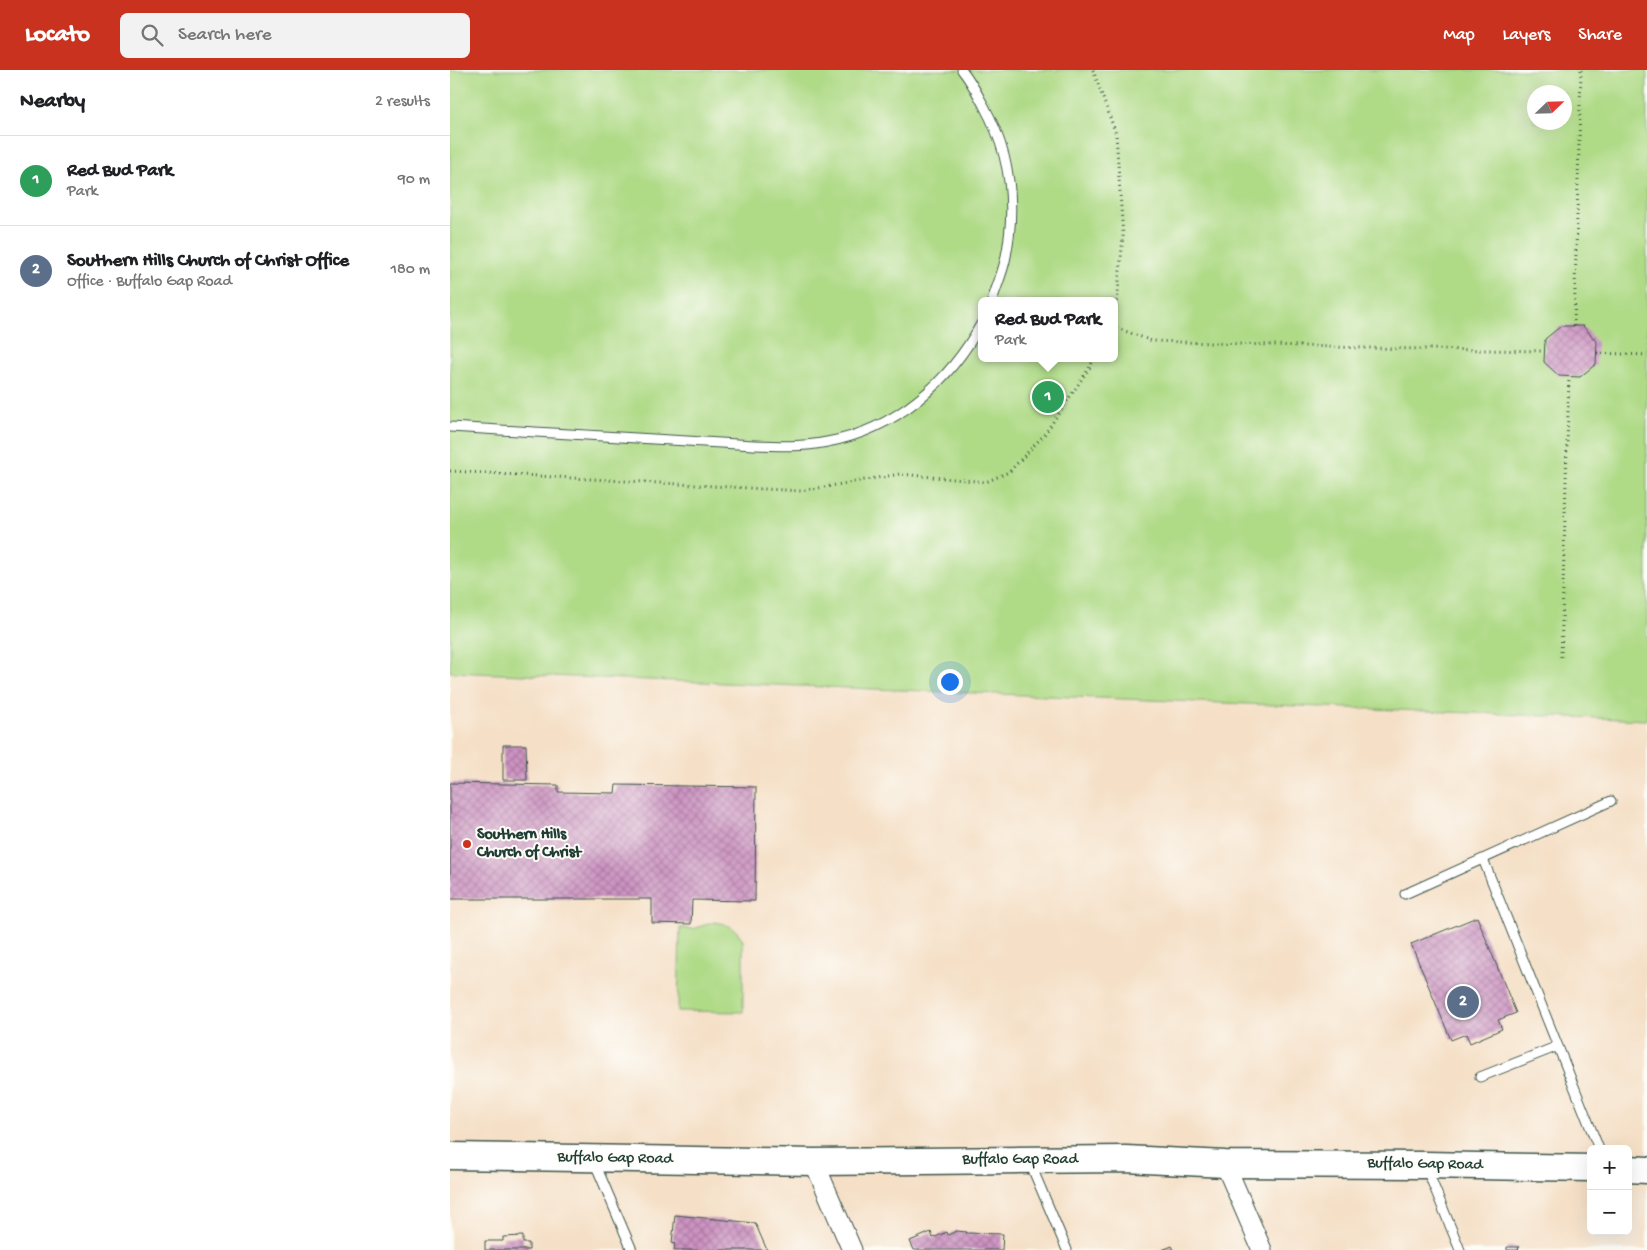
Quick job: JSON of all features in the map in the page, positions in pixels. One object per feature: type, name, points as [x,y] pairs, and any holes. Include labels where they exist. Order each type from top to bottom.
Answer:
[{"type":"main road","name":"Buffalo Gap Road","points":[[450,1156],[814,1162],[1126,1159],[1226,1164],[1587,1168]]},
{"type":"main road","points":[[1632,1169],[1647,1170]]},
{"type":"street","points":[[814,1162],[852,1250]]},
{"type":"street","points":[[1226,1164],[1262,1250]]},
{"type":"lane","points":[[962,70],[992,121],[1009,170],[1010,214],[1008,241],[1005,262],[993,297]]},
{"type":"lane","points":[[450,427],[754,445],[781,446],[827,442],[870,430],[890,420],[909,407],[946,374],[962,354],[978,328]]},
{"type":"lane","points":[[1405,894],[1611,802]]},
{"type":"lane","points":[[1483,860],[1597,1145]]},
{"type":"lane","points":[[1480,1078],[1558,1046]]},
{"type":"lane","points":[[593,1158],[632,1250]]},
{"type":"lane","points":[[1029,1160],[1067,1250]]},
{"type":"lane","points":[[1424,1165],[1460,1250]]},
{"type":"path","points":[[1093,70],[1116,134],[1124,236],[1118,297]]},
{"type":"path","points":[[1574,326],[1582,70]]},
{"type":"path","points":[[1118,328],[1152,341],[1364,348],[1544,351]]},
{"type":"path","points":[[1597,353],[1647,355]]},
{"type":"path","points":[[450,471],[801,491],[900,474],[986,482],[1009,472],[1044,435],[1092,362]]},
{"type":"path","points":[[1561,657],[1569,376]]},
{"type":"green space","points":[[450,70],[1647,70],[1647,720],[450,672]]},
{"type":"green space","points":[[714,922],[732,927],[743,941],[743,1012],[678,1011],[680,928],[693,929]]},
{"type":"building","points":[[1561,326],[1583,326],[1597,342],[1596,364],[1580,377],[1559,376],[1544,362],[1545,339]]},
{"type":"building","points":[[503,745],[526,745],[527,780],[503,780]]},
{"type":"building","points":[[450,783],[558,785],[558,792],[615,793],[616,785],[756,787],[755,901],[692,900],[691,924],[652,923],[652,899],[450,899]]},
{"type":"building","points":[[1477,917],[1516,1013],[1498,1020],[1502,1029],[1470,1043],[1466,1034],[1451,1040],[1411,944]]},
{"type":"building","points":[[675,1215],[755,1223],[767,1250],[674,1250],[675,1244],[672,1243]]},
{"type":"building","points":[[956,1231],[1003,1234],[1002,1250],[914,1250],[910,1241],[931,1232],[933,1238],[947,1232],[948,1235]]},
{"type":"building","points":[[523,1236],[523,1243],[529,1243],[529,1250],[485,1250],[485,1241],[503,1241],[503,1237]]},
{"type":"building","points":[[1172,1246],[1174,1250],[1162,1250]]},
{"type":"building","points":[[1507,1247],[1519,1247],[1518,1250],[1507,1250]]},
{"type":"place","name":"Red Bud Park","points":[[1048,397]]},
{"type":"place","name":"Southern Hills Church of Christ","points":[[467,844]]},
{"type":"place","name":"Southern Hills Church of Christ Office","points":[[1463,1002]]}]
